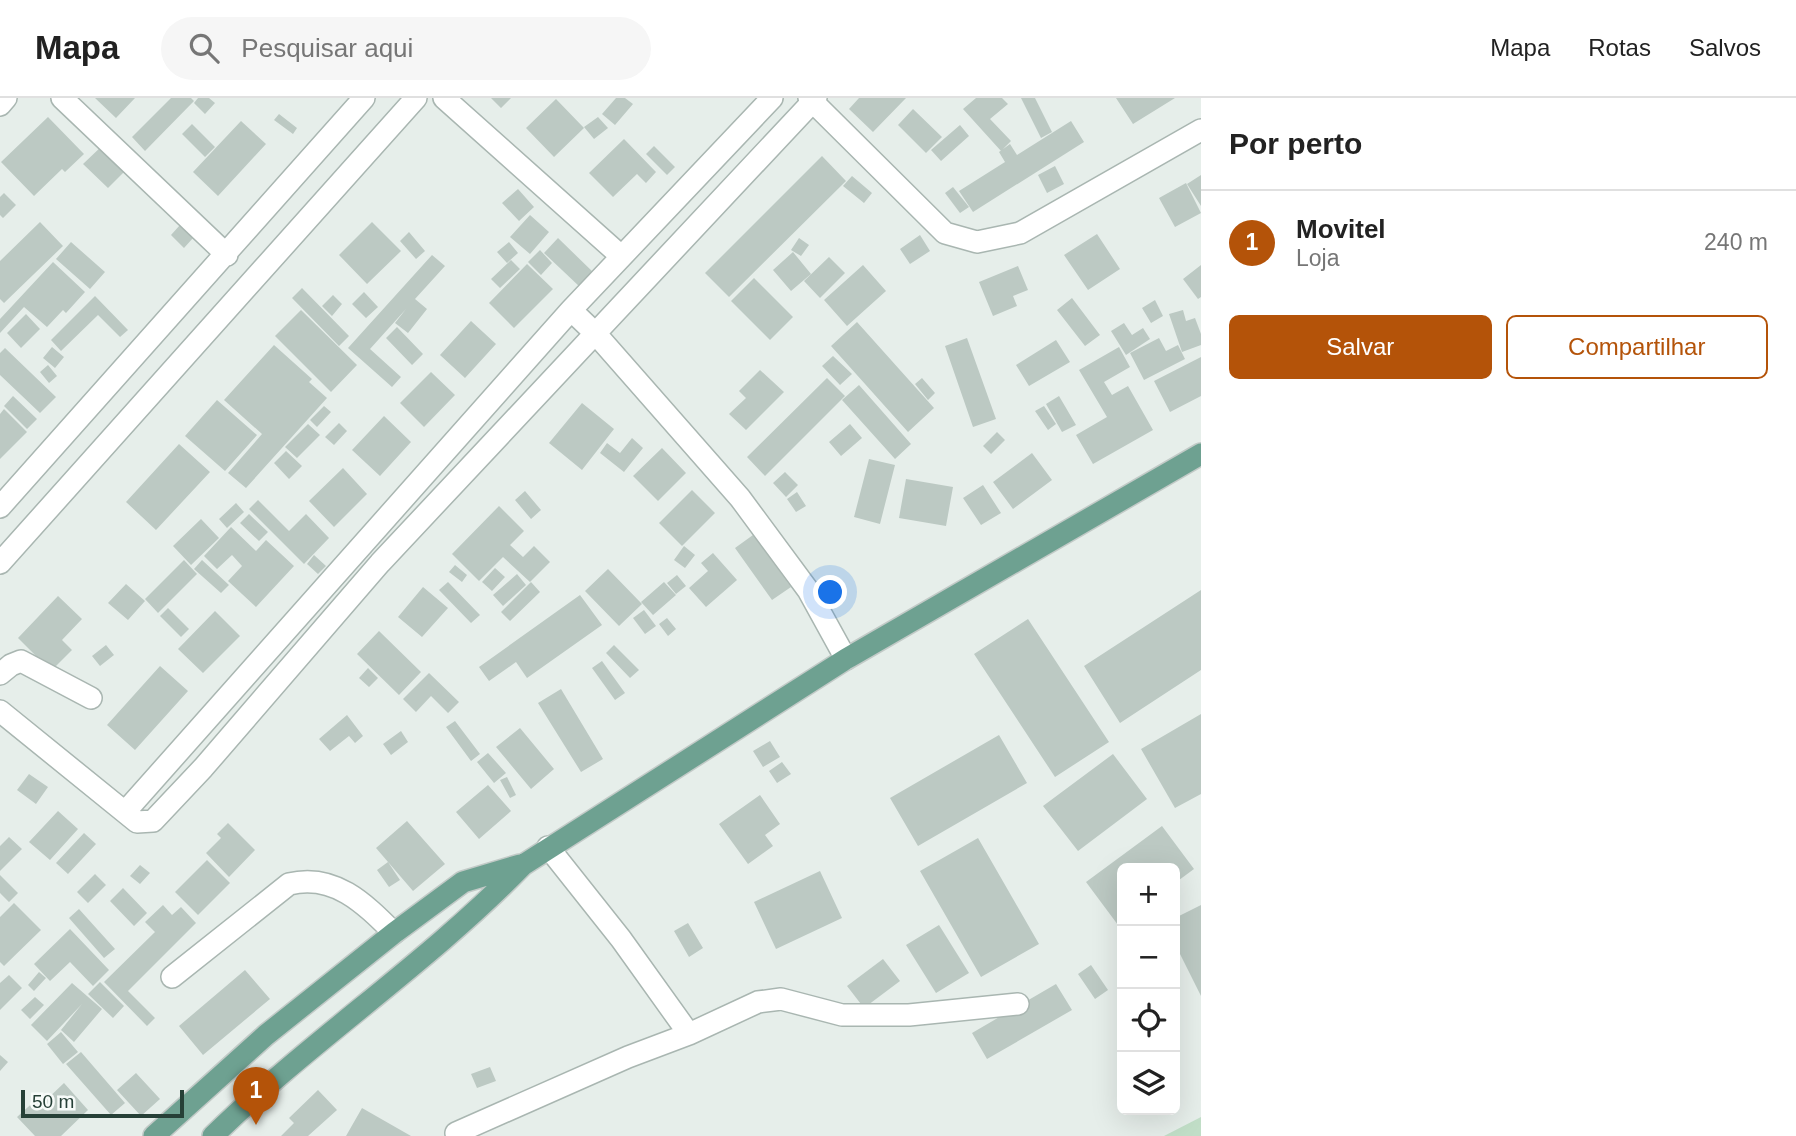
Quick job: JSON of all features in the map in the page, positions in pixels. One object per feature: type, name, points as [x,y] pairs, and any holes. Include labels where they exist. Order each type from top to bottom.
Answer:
[{"type":"main road","points":[[213,1136],[233,1116],[481,908],[523,865],[548,847],[846,659],[1201,454]]},
{"type":"main road","points":[[154,1136],[266,1035],[463,882],[523,865]]},
{"type":"main road","points":[[318,994],[343,1023]]},
{"type":"main road","points":[[208,1089],[233,1116]]},
{"type":"street","points":[[0,105],[6,98]]},
{"type":"street","points":[[62,98],[227,255]]},
{"type":"street","points":[[41,517],[6,501],[364,98]]},
{"type":"street","points":[[0,563],[416,98]]},
{"type":"street","points":[[444,98],[621,256]]},
{"type":"street","points":[[125,812],[571,310],[772,98]]},
{"type":"street","points":[[0,711],[137,822],[153,821],[380,563],[812,99],[945,233],[977,242],[1020,233],[1201,130]]},
{"type":"street","points":[[704,170],[728,189]]},
{"type":"street","points":[[571,310],[595,333],[740,498],[808,590],[846,659]]},
{"type":"street","points":[[168,320],[193,347]]},
{"type":"street","points":[[0,674],[21,661],[91,698]]},
{"type":"street","points":[[548,847],[621,939],[690,1034]]},
{"type":"street","points":[[172,976],[289,884],[307,880],[334,886],[365,904],[394,933]]},
{"type":"street","points":[[456,1133],[628,1057],[690,1034],[758,1002],[781,999],[842,1015],[909,1015],[1018,1004]]},
{"type":"green space","points":[[1201,1117],[1201,1136],[1164,1136]]},
{"type":"building","points":[[95,98],[135,98],[116,118]]},
{"type":"building","points":[[171,98],[191,98],[194,101],[145,151],[132,137]]},
{"type":"building","points":[[198,98],[209,98],[215,103],[205,114],[194,103]]},
{"type":"building","points":[[491,98],[511,98],[501,108]]},
{"type":"building","points":[[616,98],[625,98],[633,104],[615,125],[602,114]]},
{"type":"building","points":[[859,98],[906,98],[873,132],[849,109]]},
{"type":"building","points":[[976,98],[1002,98],[1008,104],[990,119],[1011,141],[1001,151],[963,109]]},
{"type":"building","points":[[1021,98],[1035,98],[1052,132],[1041,138]]},
{"type":"building","points":[[1116,98],[1175,98],[1133,124]]},
{"type":"building","points":[[556,99],[584,128],[554,157],[526,128]]},
{"type":"building","points":[[913,109],[942,137],[926,153],[898,125]]},
{"type":"building","points":[[279,114],[297,128],[293,134],[274,120]]},
{"type":"building","points":[[48,117],[84,154],[65,172],[62,169],[34,196],[1,162]]},
{"type":"building","points":[[598,117],[608,128],[594,139],[584,127]]},
{"type":"building","points":[[241,121],[266,144],[218,196],[193,172]]},
{"type":"building","points":[[1071,121],[1084,142],[973,212],[959,191],[1005,162],[999,152],[1010,144],[1017,155]]},
{"type":"building","points":[[192,124],[215,147],[205,157],[182,134]]},
{"type":"building","points":[[960,125],[969,136],[941,161],[931,150]]},
{"type":"building","points":[[624,139],[656,172],[646,183],[637,174],[613,197],[589,173]]},
{"type":"building","points":[[103,145],[127,169],[108,188],[83,164]]},
{"type":"building","points":[[654,146],[675,167],[667,175],[646,154]]},
{"type":"building","points":[[822,156],[846,181],[729,297],[705,273]]},
{"type":"building","points":[[1055,166],[1064,184],[1047,193],[1038,175]]},
{"type":"building","points":[[1201,175],[1201,206],[1187,184]]},
{"type":"building","points":[[852,176],[872,193],[864,203],[843,186]]},
{"type":"building","points":[[1186,183],[1201,213],[1175,227],[1159,198]]},
{"type":"building","points":[[953,187],[969,207],[960,213],[945,193]]},
{"type":"building","points":[[518,189],[534,207],[519,221],[502,203]]},
{"type":"building","points":[[4,193],[16,205],[3,218],[0,215],[0,197]]},
{"type":"building","points":[[530,215],[549,232],[530,254],[510,237]]},
{"type":"building","points":[[40,222],[63,246],[4,303],[0,299],[0,261]]},
{"type":"building","points":[[372,222],[401,251],[367,284],[339,255]]},
{"type":"building","points":[[180,225],[193,238],[184,248],[171,235]]},
{"type":"building","points":[[409,232],[425,251],[416,259],[400,241]]},
{"type":"building","points":[[1097,234],[1120,269],[1088,290],[1064,255]]},
{"type":"building","points":[[920,235],[930,251],[910,264],[900,249]]},
{"type":"building","points":[[558,238],[595,274],[581,288],[544,253]]},
{"type":"building","points":[[799,238],[809,245],[801,256],[791,250]]},
{"type":"building","points":[[71,242],[105,272],[90,289],[56,259]]},
{"type":"building","points":[[509,242],[518,253],[507,263],[497,252]]},
{"type":"building","points":[[540,250],[552,263],[541,275],[528,262]]},
{"type":"building","points":[[793,252],[811,274],[791,291],[773,270]]},
{"type":"building","points":[[432,255],[445,266],[415,299],[427,309],[408,333],[395,323],[406,309],[370,349],[401,377],[392,387],[348,348]]},
{"type":"building","points":[[829,257],[845,273],[820,298],[804,281]]},
{"type":"building","points":[[511,260],[520,269],[500,288],[491,279]]},
{"type":"building","points":[[53,262],[85,292],[66,313],[63,310],[47,327],[24,307],[0,333],[0,319]]},
{"type":"building","points":[[527,264],[553,289],[514,328],[489,303]]},
{"type":"building","points":[[863,265],[886,291],[847,326],[824,300]]},
{"type":"building","points":[[1201,265],[1201,297],[1198,299],[1183,279]]},
{"type":"building","points":[[1018,266],[1028,290],[1013,296],[1017,306],[993,316],[979,282]]},
{"type":"building","points":[[754,278],[793,317],[770,340],[731,301]]},
{"type":"building","points":[[302,288],[349,336],[339,346],[292,298]]},
{"type":"building","points":[[364,292],[378,307],[366,318],[352,304]]},
{"type":"building","points":[[333,295],[342,304],[332,316],[322,306]]},
{"type":"building","points":[[95,296],[128,330],[120,337],[98,315],[61,351],[51,340]]},
{"type":"building","points":[[1072,298],[1100,335],[1085,346],[1057,310]]},
{"type":"building","points":[[1155,300],[1163,316],[1151,323],[1142,308]]},
{"type":"building","points":[[301,310],[357,365],[331,392],[275,336]]},
{"type":"building","points":[[1183,310],[1186,321],[1195,318],[1201,334],[1201,345],[1182,352],[1169,314]]},
{"type":"building","points":[[26,314],[40,329],[21,348],[7,333]]},
{"type":"building","points":[[471,321],[496,344],[465,378],[440,355]]},
{"type":"building","points":[[857,322],[934,408],[908,432],[831,346]]},
{"type":"building","points":[[1124,323],[1132,335],[1143,328],[1150,339],[1126,355],[1111,331]]},
{"type":"building","points":[[397,327],[423,354],[412,365],[386,338]]},
{"type":"building","points":[[967,338],[996,419],[973,427],[945,346]]},
{"type":"building","points":[[1159,338],[1166,351],[1178,345],[1185,359],[1144,380],[1130,353]]},
{"type":"building","points":[[1056,340],[1070,362],[1029,386],[1016,365]]},
{"type":"building","points":[[274,345],[312,379],[309,382],[327,398],[246,488],[228,473],[262,434],[224,400]]},
{"type":"building","points":[[52,347],[64,357],[55,368],[43,358]]},
{"type":"building","points":[[1119,347],[1130,367],[1104,382],[1112,395],[1128,386],[1153,430],[1093,464],[1076,435],[1107,417],[1079,370]]},
{"type":"building","points":[[5,348],[56,397],[40,413],[0,375],[0,353]]},
{"type":"building","points":[[833,356],[852,374],[840,385],[822,366]]},
{"type":"building","points":[[1201,357],[1201,396],[1170,412],[1154,381]]},
{"type":"building","points":[[48,365],[57,376],[49,383],[40,372]]},
{"type":"building","points":[[760,370],[784,392],[746,430],[729,414],[746,398],[739,391]]},
{"type":"building","points":[[431,372],[455,395],[424,427],[400,403]]},
{"type":"building","points":[[827,378],[845,396],[765,476],[747,457]]},
{"type":"building","points":[[922,378],[935,393],[928,400],[915,384]]},
{"type":"building","points":[[859,385],[911,444],[895,459],[842,400]]},
{"type":"building","points":[[13,396],[37,419],[27,429],[4,406]]},
{"type":"building","points":[[1059,396],[1076,425],[1062,432],[1046,404]]},
{"type":"building","points":[[217,400],[257,435],[225,471],[185,436]]},
{"type":"building","points":[[582,403],[614,429],[582,470],[549,443]]},
{"type":"building","points":[[324,406],[331,412],[317,427],[310,420]]},
{"type":"building","points":[[1044,406],[1056,424],[1048,430],[1035,411]]},
{"type":"building","points":[[4,409],[27,432],[0,459],[0,414]]},
{"type":"building","points":[[384,416],[411,442],[380,476],[352,450]]},
{"type":"building","points":[[339,423],[347,431],[334,445],[325,437]]},
{"type":"building","points":[[308,424],[320,435],[297,458],[285,447]]},
{"type":"building","points":[[850,424],[862,438],[841,456],[829,442]]},
{"type":"building","points":[[997,432],[1005,440],[991,454],[983,446]]},
{"type":"building","points":[[632,438],[643,448],[624,472],[600,453],[607,443],[620,453]]},
{"type":"building","points":[[179,444],[210,472],[156,530],[126,502]]},
{"type":"building","points":[[662,448],[686,473],[658,501],[633,476]]},
{"type":"building","points":[[286,451],[302,466],[289,479],[274,463]]},
{"type":"building","points":[[1032,453],[1052,480],[1013,509],[993,482]]},
{"type":"building","points":[[869,459],[895,465],[880,524],[854,517]]},
{"type":"building","points":[[343,468],[367,494],[334,527],[309,501]]},
{"type":"building","points":[[785,472],[798,485],[786,497],[773,483]]},
{"type":"building","points":[[906,479],[953,487],[946,526],[899,518]]},
{"type":"building","points":[[983,485],[1001,513],[981,525],[963,498]]},
{"type":"building","points":[[692,490],[715,513],[682,546],[659,523]]},
{"type":"building","points":[[525,491],[541,510],[531,519],[515,500]]},
{"type":"building","points":[[797,492],[806,506],[796,512],[787,499]]},
{"type":"building","points":[[258,500],[289,531],[306,514],[329,538],[304,564],[249,509]]},
{"type":"building","points":[[236,503],[244,512],[227,528],[219,519]]},
{"type":"building","points":[[499,506],[524,531],[510,545],[523,557],[534,546],[550,562],[530,582],[503,557],[479,581],[452,554]]},
{"type":"building","points":[[249,514],[268,532],[259,541],[240,523]]},
{"type":"building","points":[[201,519],[219,538],[191,565],[173,546]]},
{"type":"building","points":[[231,527],[256,551],[266,540],[294,566],[256,607],[228,581],[242,566],[232,555],[217,569],[204,556]]},
{"type":"building","points":[[753,535],[791,587],[772,600],[735,548]]},
{"type":"building","points":[[684,546],[695,555],[685,568],[674,560]]},
{"type":"building","points":[[713,553],[737,580],[706,607],[689,588],[708,571],[701,563]]},
{"type":"building","points":[[314,555],[326,566],[318,574],[307,564]]},
{"type":"building","points":[[184,560],[197,574],[158,613],[145,599]]},
{"type":"building","points":[[202,560],[229,585],[221,593],[194,569]]},
{"type":"building","points":[[455,565],[467,575],[462,582],[449,572]]},
{"type":"building","points":[[495,568],[505,577],[492,591],[482,582]]},
{"type":"building","points":[[608,569],[642,604],[619,626],[585,591]]},
{"type":"building","points":[[517,574],[526,585],[503,606],[493,595]]},
{"type":"building","points":[[677,575],[686,586],[676,594],[667,583]]},
{"type":"building","points":[[448,582],[480,615],[471,623],[439,590]]},
{"type":"building","points":[[531,582],[540,592],[510,621],[501,612]]},
{"type":"building","points":[[664,582],[676,595],[653,615],[641,602]]},
{"type":"building","points":[[126,584],[145,601],[128,620],[108,603]]},
{"type":"building","points":[[423,587],[448,608],[422,637],[398,617]]},
{"type":"building","points":[[1201,590],[1201,670],[1120,723],[1084,666]]},
{"type":"building","points":[[580,595],[602,625],[527,678],[516,662],[489,681],[479,667]]},
{"type":"building","points":[[58,596],[82,619],[62,640],[72,650],[51,671],[18,638]]},
{"type":"building","points":[[168,608],[189,629],[181,637],[160,616]]},
{"type":"building","points":[[644,610],[656,626],[645,634],[633,618]]},
{"type":"building","points":[[215,611],[240,636],[203,673],[178,649]]},
{"type":"building","points":[[667,618],[676,629],[668,636],[659,624]]},
{"type":"building","points":[[1028,619],[1109,742],[1055,777],[974,654]]},
{"type":"building","points":[[379,631],[421,672],[399,695],[357,654]]},
{"type":"building","points":[[106,645],[114,655],[100,666],[92,656]]},
{"type":"building","points":[[614,645],[639,670],[630,678],[606,653]]},
{"type":"building","points":[[602,661],[625,693],[615,700],[592,668]]},
{"type":"building","points":[[160,666],[188,691],[135,750],[107,725]]},
{"type":"building","points":[[368,668],[378,678],[369,687],[359,678]]},
{"type":"building","points":[[429,673],[459,702],[448,713],[431,696],[416,712],[403,699]]},
{"type":"building","points":[[561,689],[603,759],[581,772],[538,703]]},
{"type":"building","points":[[1201,714],[1201,794],[1175,808],[1141,749]]},
{"type":"building","points":[[347,715],[363,736],[355,743],[349,736],[330,751],[319,739]]},
{"type":"building","points":[[455,721],[480,754],[471,761],[446,727]]},
{"type":"building","points":[[520,728],[554,769],[531,789],[496,747]]},
{"type":"building","points":[[401,731],[408,742],[391,755],[383,744]]},
{"type":"building","points":[[999,735],[1027,783],[918,846],[890,798]]},
{"type":"building","points":[[770,741],[780,757],[763,767],[753,751]]},
{"type":"building","points":[[488,753],[506,773],[494,783],[477,762]]},
{"type":"building","points":[[1113,754],[1147,799],[1078,851],[1043,806]]},
{"type":"building","points":[[782,762],[791,774],[777,783],[769,771]]},
{"type":"building","points":[[29,774],[48,787],[36,804],[17,790]]},
{"type":"building","points":[[507,777],[516,795],[510,798],[500,780]]},
{"type":"building","points":[[488,785],[511,811],[479,839],[456,812]]},
{"type":"building","points":[[760,795],[780,824],[765,835],[773,846],[748,864],[719,824]]},
{"type":"building","points":[[58,811],[78,829],[50,860],[29,842]]},
{"type":"building","points":[[407,821],[445,864],[413,891],[376,848]]},
{"type":"building","points":[[228,823],[255,850],[229,877],[206,853],[221,838],[217,834]]},
{"type":"building","points":[[1162,826],[1194,869],[1180,879],[1180,863],[1117,863],[1117,924],[1086,882]]},
{"type":"building","points":[[84,833],[96,844],[68,874],[56,863]]},
{"type":"building","points":[[9,837],[22,849],[0,871],[0,846]]},
{"type":"building","points":[[978,838],[1039,944],[981,977],[920,871]]},
{"type":"building","points":[[207,860],[230,883],[198,915],[175,892]]},
{"type":"building","points":[[388,862],[400,880],[389,887],[377,870]]},
{"type":"building","points":[[140,865],[150,873],[140,884],[130,876]]},
{"type":"building","points":[[820,871],[842,918],[776,949],[754,902]]},
{"type":"building","points":[[95,874],[106,885],[88,903],[77,892]]},
{"type":"building","points":[[0,875],[18,893],[9,902],[0,893]]},
{"type":"building","points":[[123,888],[147,913],[134,926],[110,901]]},
{"type":"building","points":[[14,903],[41,930],[4,966],[0,962],[0,917]]},
{"type":"building","points":[[163,905],[172,915],[181,907],[196,923],[128,991],[155,1018],[147,1026],[104,982],[155,932],[145,922]]},
{"type":"building","points":[[1201,905],[1201,996],[1180,954],[1180,916]]},
{"type":"building","points":[[79,909],[115,949],[104,958],[69,918]]},
{"type":"building","points":[[688,923],[703,948],[689,957],[674,931]]},
{"type":"building","points":[[939,925],[969,973],[936,993],[906,945]]},
{"type":"building","points":[[70,929],[109,970],[93,986],[70,962],[50,981],[34,964]]},
{"type":"building","points":[[883,959],[900,981],[864,1008],[847,986]]},
{"type":"building","points":[[1091,965],[1108,990],[1095,999],[1078,974]]},
{"type":"building","points":[[245,970],[270,999],[203,1055],[179,1026]]},
{"type":"building","points":[[39,972],[46,978],[34,991],[28,985]]},
{"type":"building","points":[[9,975],[22,988],[0,1010],[0,983]]},
{"type":"building","points":[[100,982],[124,1006],[113,1018],[88,994]]},
{"type":"building","points":[[72,983],[102,1009],[74,1042],[61,1030],[82,1004],[47,1041],[31,1025]]},
{"type":"building","points":[[1056,984],[1072,1010],[987,1059],[972,1033]]},
{"type":"building","points":[[35,997],[44,1005],[30,1019],[21,1010]]},
{"type":"building","points":[[61,1032],[78,1052],[63,1064],[47,1044]]},
{"type":"building","points":[[81,1052],[125,1103],[111,1115],[66,1064]]},
{"type":"building","points":[[0,1055],[8,1062],[0,1071]]},
{"type":"building","points":[[490,1067],[496,1081],[477,1088],[471,1074]]},
{"type":"building","points":[[136,1073],[160,1099],[141,1116],[117,1090]]},
{"type":"building","points":[[64,1083],[88,1110],[61,1136],[35,1136],[17,1117],[38,1098],[43,1103]]},
{"type":"building","points":[[318,1090],[337,1110],[308,1136],[281,1136],[294,1123],[289,1118]]},
{"type":"building","points":[[362,1108],[411,1136],[346,1136]]},
{"type":"place","name":"Movitel","points":[[256,1125]]}]
